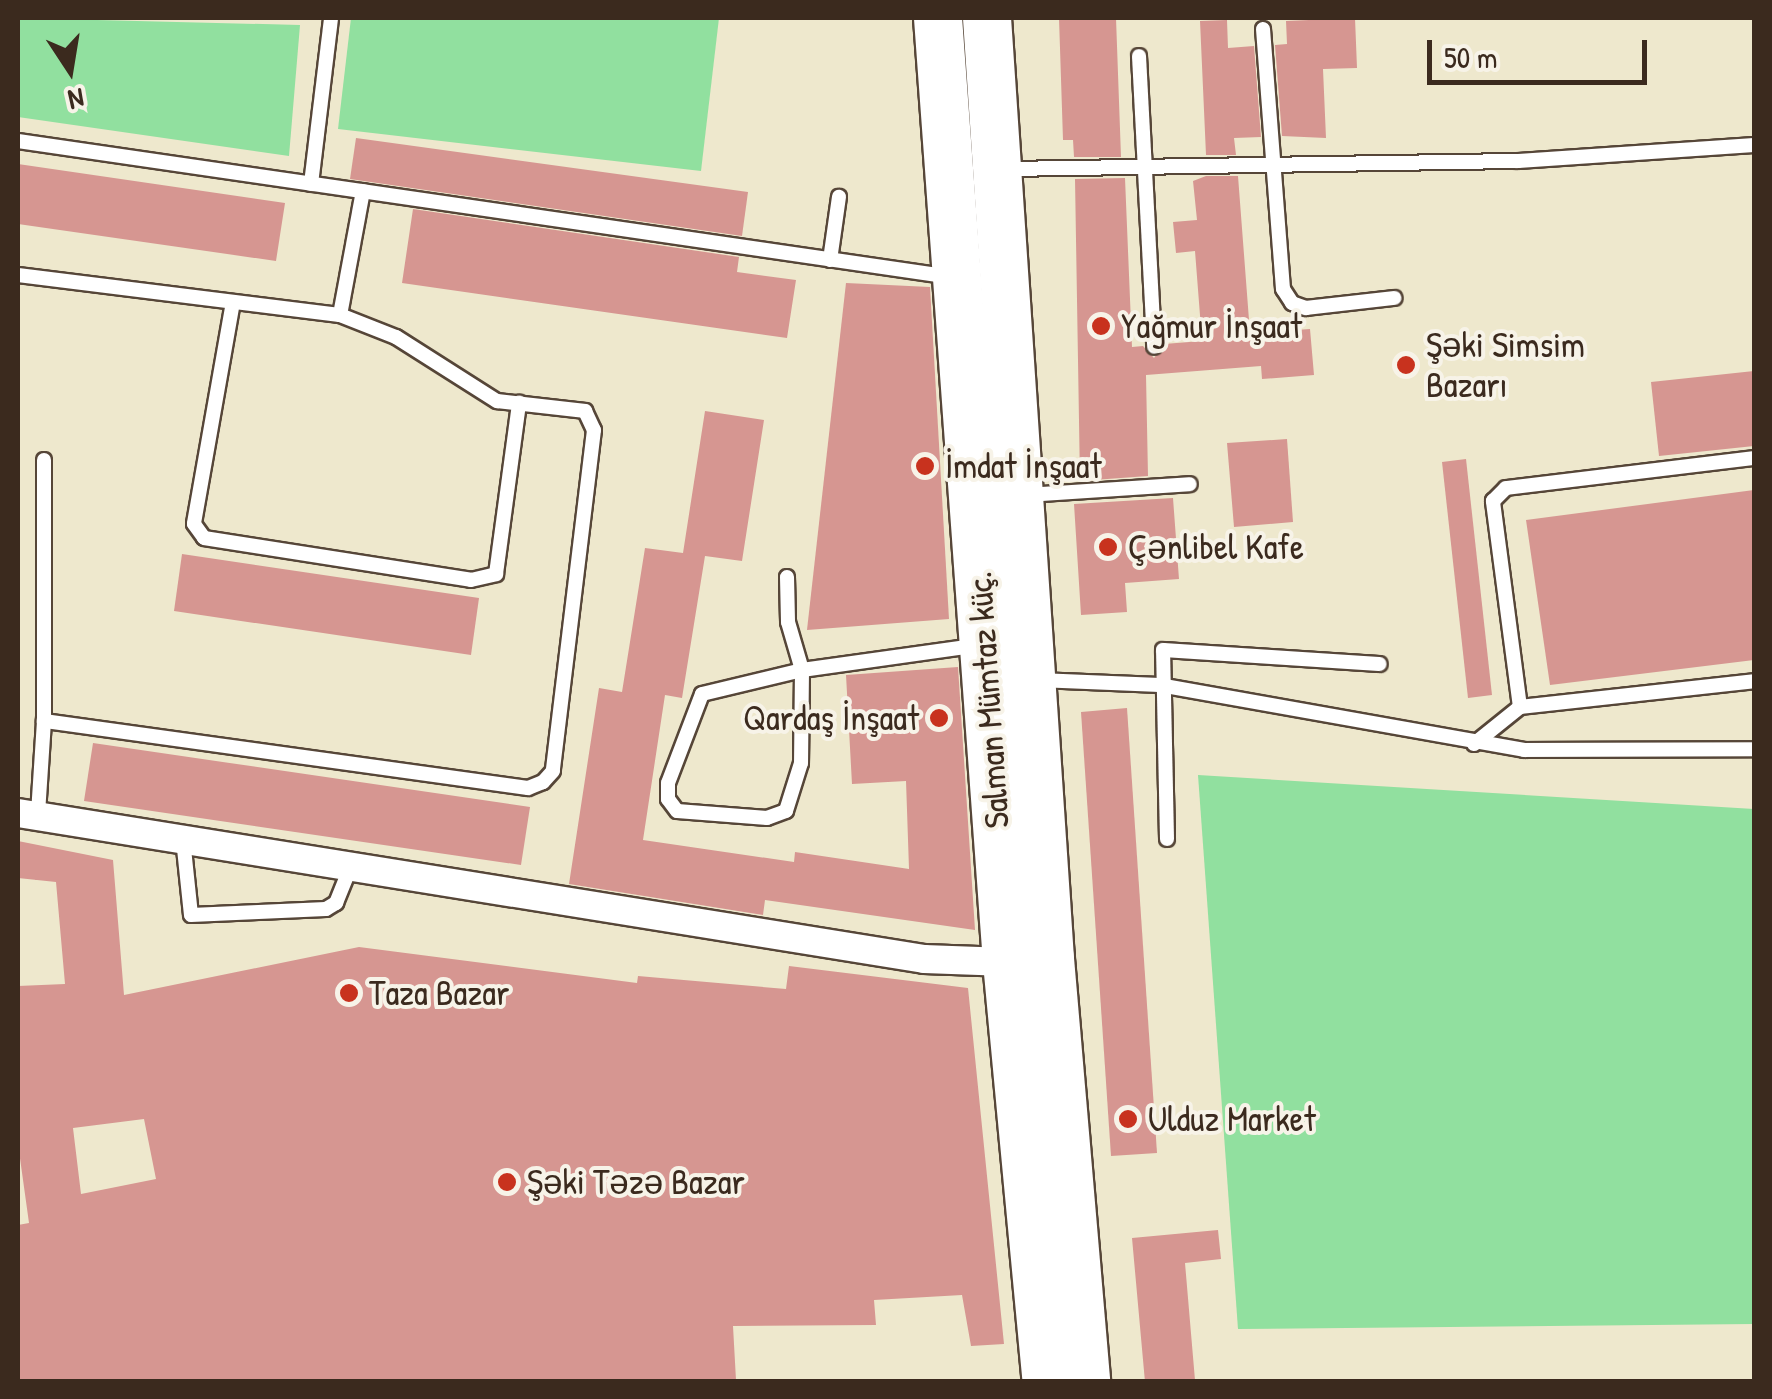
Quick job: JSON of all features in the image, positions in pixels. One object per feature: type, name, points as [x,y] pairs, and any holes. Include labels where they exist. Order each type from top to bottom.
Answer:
[{"type":"highway","name":"Salman Mümtaz küç.","points":[[938,18],[957,278],[1000,544]]},
{"type":"highway","points":[[987,18],[1020,496],[1000,544],[1001,669],[1086,1382]]},
{"type":"highway","name":"Salman Mümtaz küç.","points":[[1001,669],[1007,962],[1046,1382]]},
{"type":"street","points":[[28,814],[924,959],[1007,962]]},
{"type":"lane","points":[[311,184],[331,18]]},
{"type":"lane","points":[[1263,29],[1283,289],[1292,303],[1306,308],[1394,298]]},
{"type":"lane","points":[[1139,56],[1154,347]]},
{"type":"lane","points":[[18,141],[957,278]]},
{"type":"lane","points":[[997,170],[1142,162],[1518,160],[1754,145]]},
{"type":"lane","points":[[340,315],[364,191]]},
{"type":"lane","points":[[830,260],[839,197]]},
{"type":"lane","points":[[18,276],[340,315],[396,338],[472,390],[519,403],[585,411],[594,430],[553,771],[543,782],[528,788],[44,721]]},
{"type":"lane","points":[[233,302],[194,524],[204,538],[472,580],[496,574],[519,403]]},
{"type":"lane","points":[[1520,706],[1494,501],[1506,488],[1754,458]]},
{"type":"lane","points":[[28,814],[44,721],[44,460]]},
{"type":"lane","points":[[1020,496],[1190,484]]},
{"type":"lane","points":[[787,577],[788,622],[802,670],[801,763],[786,811],[767,818],[677,810],[668,798],[668,784],[702,694],[802,670],[1001,669],[1160,685],[1474,744],[1754,749]]},
{"type":"lane","points":[[1167,839],[1159,656],[1171,648],[1380,664]]},
{"type":"lane","points":[[1474,744],[1520,706],[1754,680]]},
{"type":"lane","points":[[183,839],[192,915],[326,909],[336,903],[352,866]]},
{"type":"green space","points":[[18,18],[300,25],[289,156],[18,117]]},
{"type":"green space","points":[[351,18],[719,18],[701,171],[338,129]]},
{"type":"green space","points":[[1198,775],[1754,809],[1754,1324],[1238,1329]]},
{"type":"building","points":[[1059,18],[1116,18],[1121,157],[1074,157],[1073,140],[1063,140]]},
{"type":"building","points":[[1355,18],[1357,68],[1323,69],[1326,138],[1282,136],[1275,45],[1287,44],[1286,21]]},
{"type":"building","points":[[1227,20],[1228,48],[1254,46],[1261,137],[1234,138],[1236,155],[1206,155],[1200,21]]},
{"type":"building","points":[[356,138],[748,192],[742,236],[350,179]]},
{"type":"building","points":[[18,164],[285,203],[276,261],[18,224]]},
{"type":"building","points":[[1206,176],[1238,176],[1250,333],[1310,329],[1314,375],[1262,379],[1261,366],[1146,375],[1148,476],[1080,481],[1075,179],[1125,178],[1132,347],[1143,346],[1154,358],[1164,344],[1202,341],[1195,251],[1176,253],[1173,222],[1197,220],[1193,181]]},
{"type":"building","points":[[413,209],[739,257],[737,272],[796,280],[787,338],[402,283]]},
{"type":"building","points":[[846,283],[930,287],[949,619],[807,630]]},
{"type":"building","points":[[1754,371],[1754,446],[1659,456],[1651,382]]},
{"type":"building","points":[[705,411],[764,420],[742,561],[705,556],[682,698],[665,695],[643,840],[794,862],[795,852],[909,869],[906,781],[852,784],[846,675],[958,667],[975,930],[765,900],[763,915],[569,884],[599,688],[622,692],[645,548],[683,553]]},
{"type":"building","points":[[1287,439],[1293,522],[1234,527],[1227,443]]},
{"type":"building","points":[[1466,459],[1492,695],[1468,698],[1442,462]]},
{"type":"building","points":[[1754,490],[1754,660],[1550,685],[1526,520]]},
{"type":"building","points":[[1173,498],[1179,579],[1125,583],[1127,612],[1081,615],[1074,504]]},
{"type":"building","points":[[182,554],[479,598],[471,655],[174,611]]},
{"type":"building","points":[[1127,708],[1157,1153],[1111,1156],[1081,712]]},
{"type":"building","points":[[93,743],[530,807],[521,865],[84,801]]},
{"type":"building","name":"Şəki Təzə Bazar","points":[[18,841],[113,860],[124,995],[359,947],[637,983],[638,976],[786,989],[789,966],[968,988],[1004,1344],[971,1346],[962,1295],[874,1300],[876,1325],[733,1326],[736,1380],[18,1382],[18,1225],[29,1223],[18,1144],[18,986],[65,984],[56,882],[18,878]],"holes":[[[144,1119],[156,1179],[81,1194],[73,1128]]]},
{"type":"building","points":[[1218,1230],[1221,1259],[1185,1263],[1195,1380],[1145,1382],[1132,1238]]},
{"type":"place","name":"Yağmur İnşaat","points":[[1101,326]]},
{"type":"place","name":"Şəki Simsim Bazarı","points":[[1406,365]]},
{"type":"place","name":"İmdat İnşaat","points":[[925,466]]},
{"type":"place","name":"Çənlibel Kafe","points":[[1108,547]]},
{"type":"place","name":"Qardaş İnşaat","points":[[939,718]]},
{"type":"place","name":"Taza Bazar","points":[[349,993]]},
{"type":"place","name":"Ulduz Market","points":[[1128,1119]]},
{"type":"place","name":"Şəki Təzə Bazar","points":[[507,1182]]}]
